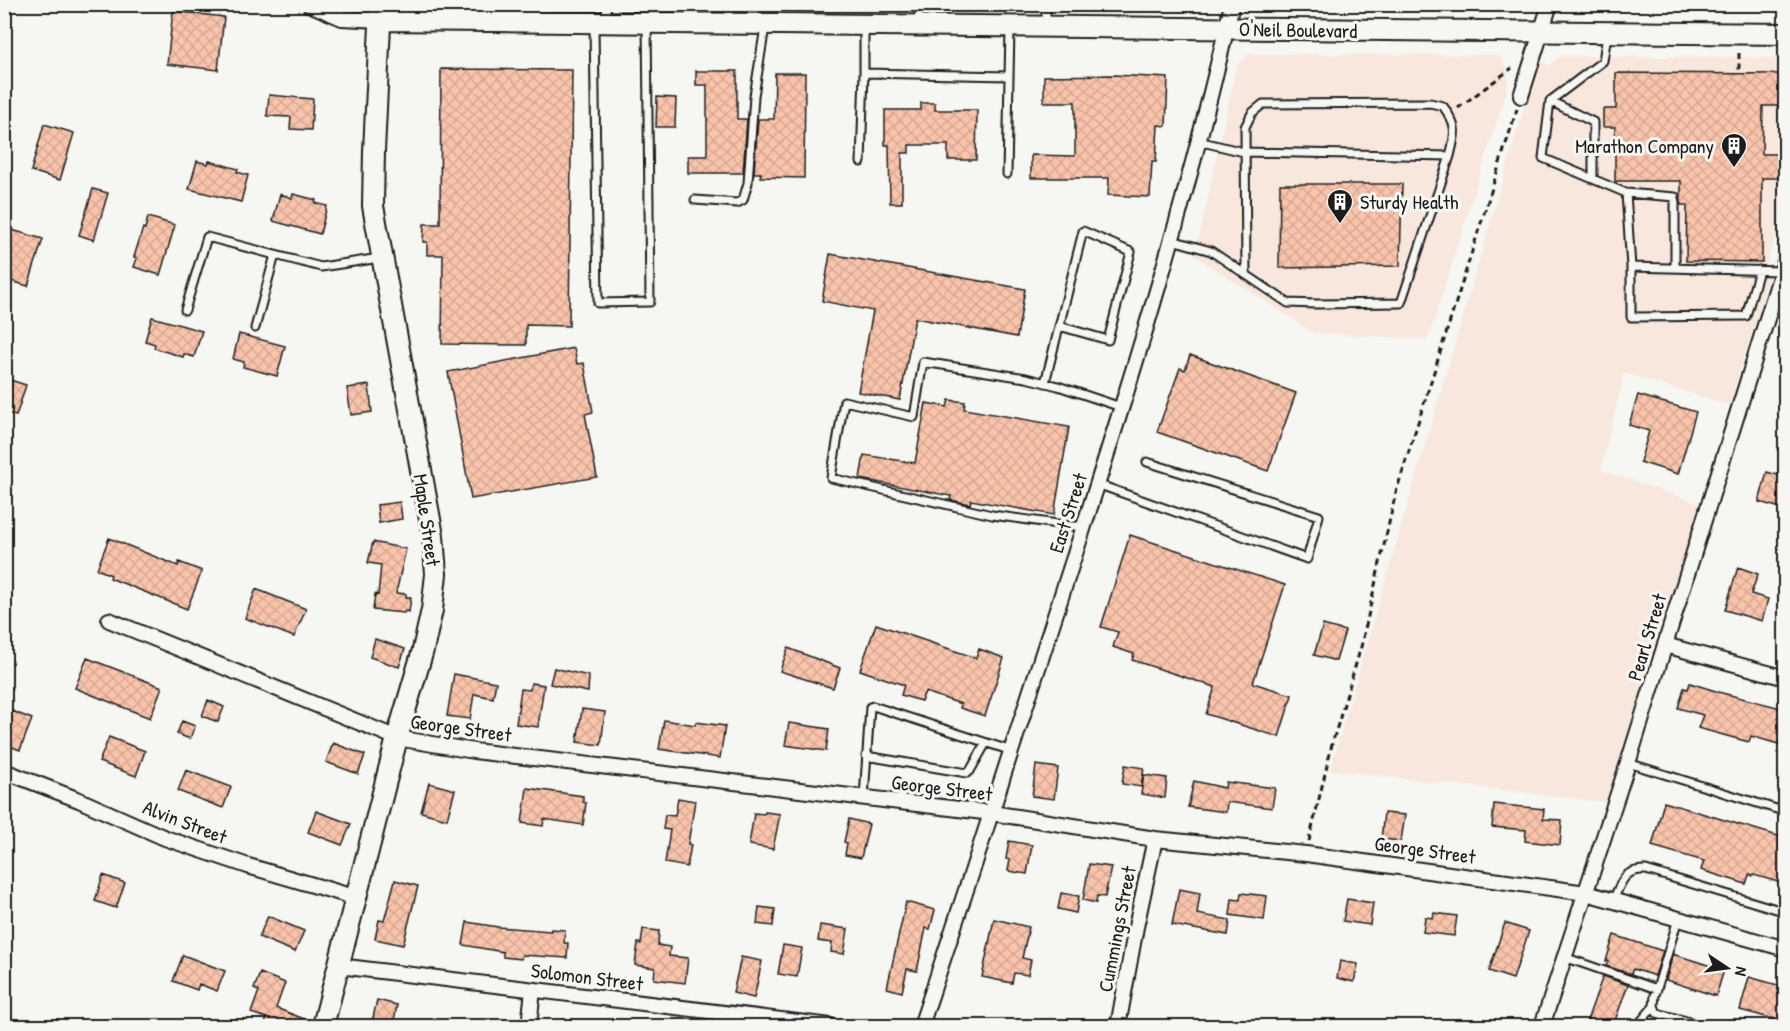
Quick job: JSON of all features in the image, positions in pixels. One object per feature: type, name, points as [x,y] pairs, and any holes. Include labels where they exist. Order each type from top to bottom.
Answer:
[{"type":"main road","name":"O'Neil Boulevard","points":[[381,12],[602,17],[647,23],[729,14],[765,24],[1785,34]]},
{"type":"main road","name":"Maple Street","points":[[323,1026],[397,738],[430,620],[436,574],[433,536],[373,206],[381,12]]},
{"type":"street","name":"O'Neil Boulevard","points":[[309,4],[342,18],[381,12]]},
{"type":"street","name":"East Street","points":[[921,1026],[1084,526],[1172,240],[1232,4]]},
{"type":"street","points":[[1521,96],[1550,4]]},
{"type":"street","name":"Pearl Street","points":[[1542,1026],[1776,299],[1783,265]]},
{"type":"street","name":"George Street","points":[[109,620],[397,738],[474,751],[992,813],[1155,839],[1306,854],[1586,893],[1785,949]]},
{"type":"street","points":[[1665,645],[1785,678]]},
{"type":"street","name":"Alvin Street","points":[[4,771],[79,800],[165,838],[248,866],[357,898]]},
{"type":"street","name":"Cummings Street","points":[[1118,1026],[1155,839]]},
{"type":"street","name":"Solomon Street","points":[[339,966],[831,1026]]},
{"type":"street","points":[[530,1026],[533,990]]},
{"type":"lane","points":[[918,26],[920,4]]},
{"type":"lane","points":[[1046,4],[1046,27]]},
{"type":"lane","points":[[602,17],[598,303],[650,302],[647,23]]},
{"type":"lane","points":[[695,200],[737,203],[743,200],[748,183],[754,96],[765,24]]},
{"type":"lane","points":[[861,162],[864,25]]},
{"type":"lane","points":[[1007,174],[1010,27]]},
{"type":"lane","points":[[1608,33],[1603,61],[1550,101],[1543,158],[1626,192],[1675,197],[1675,268]]},
{"type":"lane","points":[[864,73],[1009,76]]},
{"type":"lane","points":[[1550,101],[1593,122],[1593,178]]},
{"type":"lane","points":[[1172,240],[1210,251],[1246,275],[1288,303],[1401,303],[1455,135],[1454,121],[1443,106],[1430,103],[1263,105],[1252,113],[1245,127],[1244,152],[1246,275]]},
{"type":"lane","points":[[1198,141],[1244,152],[1450,156]]},
{"type":"lane","points":[[1626,192],[1631,267],[1631,317],[1746,316],[1759,270]]},
{"type":"lane","points":[[1045,383],[1059,326],[1083,231],[1131,252],[1108,340],[1059,326]]},
{"type":"lane","points":[[185,310],[207,237],[321,267],[382,258]]},
{"type":"lane","points":[[255,328],[275,255]]},
{"type":"lane","points":[[1631,267],[1759,270],[1783,265]]},
{"type":"lane","points":[[1084,526],[992,515],[831,478],[844,401],[914,417],[923,362],[1026,378],[1121,407]]},
{"type":"lane","points":[[1097,484],[1307,559],[1319,516],[1147,462]]},
{"type":"lane","points":[[864,798],[870,706],[1012,751]]},
{"type":"lane","points":[[866,756],[967,773],[986,743]]},
{"type":"lane","points":[[1628,763],[1785,812]]},
{"type":"lane","points":[[1613,900],[1629,872],[1646,870],[1785,912]]},
{"type":"lane","points":[[1636,1026],[1654,1006],[1678,919]]},
{"type":"lane","points":[[1564,957],[1657,989]]},
{"type":"lane","points":[[1654,1006],[1657,1013],[1701,1025]]},
{"type":"path","points":[[1739,53],[1739,74]]},
{"type":"path","points":[[1456,109],[1512,68]]},
{"type":"path","points":[[1306,854],[1332,744],[1361,647],[1396,492],[1521,96]]},
{"type":"path","points":[[1780,176],[1785,176]]},
{"type":"shaded area","points":[[1532,4],[1519,9],[1274,8],[1261,5]]},
{"type":"shaded area","points":[[1249,54],[1496,55],[1503,60],[1508,77],[1506,92],[1428,339],[1314,333],[1195,256],[1237,65]]},
{"type":"shaded area","name":"Marathon Company","points":[[1561,56],[1785,58],[1785,205],[1767,264],[1773,265],[1729,405],[1624,373],[1601,470],[1700,504],[1606,802],[1330,770],[1532,81],[1540,65],[1545,62],[1549,66]]},
{"type":"building","points":[[173,11],[224,17],[218,70],[167,64]]},
{"type":"building","points":[[441,69],[572,70],[569,326],[526,325],[526,345],[442,344],[443,255],[427,255],[427,242],[423,242],[424,224],[440,224]]},
{"type":"building","points":[[696,71],[737,71],[737,119],[747,119],[743,173],[688,173],[688,156],[707,156],[707,85],[696,85]]},
{"type":"building","points":[[775,73],[805,73],[804,178],[760,177],[761,173],[754,173],[758,119],[774,119]]},
{"type":"building","name":"Marathon Company","points":[[1616,73],[1785,74],[1785,106],[1763,106],[1762,154],[1780,154],[1780,178],[1762,178],[1762,262],[1686,261],[1687,205],[1681,205],[1681,181],[1615,181],[1615,127],[1603,127],[1603,109],[1616,109]]},
{"type":"building","points":[[1114,75],[1168,78],[1166,126],[1158,125],[1156,162],[1152,161],[1150,197],[1108,195],[1109,178],[1031,178],[1031,155],[1075,156],[1075,102],[1044,102],[1044,76]]},
{"type":"building","points":[[269,95],[313,99],[311,130],[290,129],[291,117],[267,116]]},
{"type":"building","points":[[657,97],[676,98],[675,127],[656,127]]},
{"type":"building","points":[[921,103],[935,103],[935,110],[977,110],[976,160],[948,160],[948,145],[909,145],[909,153],[902,153],[902,203],[890,203],[889,145],[885,145],[885,110],[921,110]]},
{"type":"building","points":[[44,124],[74,133],[60,180],[31,171]]},
{"type":"building","points":[[197,161],[208,164],[209,161],[238,169],[237,172],[248,175],[241,202],[189,189]]},
{"type":"building","name":"Sturdy Health","points":[[1280,184],[1402,184],[1400,266],[1279,268]]},
{"type":"building","points":[[93,189],[108,193],[94,240],[79,235]]},
{"type":"building","points":[[280,194],[292,198],[293,194],[316,200],[315,203],[327,206],[320,234],[273,221]]},
{"type":"building","points":[[148,217],[175,225],[160,275],[134,267],[137,258],[134,257]]},
{"type":"building","points":[[12,230],[43,239],[28,286],[4,279],[4,253]]},
{"type":"building","points":[[830,254],[1025,289],[1017,337],[915,318],[900,400],[858,392],[873,311],[822,301]]},
{"type":"building","points":[[152,317],[202,331],[194,357],[184,354],[183,357],[154,348],[155,344],[145,341]]},
{"type":"building","points":[[239,334],[285,346],[277,376],[243,367],[244,362],[233,359]]},
{"type":"building","points":[[574,348],[577,364],[584,363],[593,412],[585,414],[597,477],[471,499],[448,372]]},
{"type":"building","points":[[1190,355],[1296,393],[1268,471],[1157,432],[1180,368],[1185,370]]},
{"type":"building","points":[[4,378],[26,385],[16,416],[4,412]]},
{"type":"building","points":[[369,385],[372,412],[351,415],[347,388]]},
{"type":"building","points":[[1638,395],[1696,412],[1678,474],[1640,462],[1649,431],[1629,425]]},
{"type":"building","points":[[949,400],[965,402],[964,409],[1069,427],[1054,515],[971,500],[970,504],[950,500],[951,496],[860,479],[864,455],[915,463],[926,403],[947,407]]},
{"type":"building","points":[[1767,472],[1785,477],[1785,494],[1781,508],[1759,502]]},
{"type":"building","points":[[400,502],[402,519],[379,523],[377,505]]},
{"type":"building","points":[[1130,535],[1285,585],[1253,683],[1292,695],[1279,737],[1206,714],[1215,687],[1132,660],[1134,654],[1113,647],[1118,632],[1101,627]]},
{"type":"building","points":[[109,538],[178,566],[179,562],[202,571],[187,609],[110,578],[111,575],[97,569]]},
{"type":"building","points":[[373,542],[406,549],[396,593],[411,597],[409,612],[373,610],[375,594],[378,595],[381,565],[368,563]]},
{"type":"building","points":[[1738,567],[1758,574],[1751,594],[1768,599],[1762,621],[1725,610]]},
{"type":"building","points":[[256,589],[306,609],[294,637],[245,618]]},
{"type":"building","points":[[876,624],[976,658],[979,649],[1004,658],[985,716],[960,708],[961,704],[925,692],[921,701],[901,695],[904,685],[860,670]]},
{"type":"building","points":[[1323,625],[1345,631],[1336,661],[1314,655]]},
{"type":"building","points":[[375,639],[405,649],[399,667],[370,657]]},
{"type":"building","points":[[788,648],[840,668],[833,688],[780,671]]},
{"type":"building","points":[[87,658],[162,687],[150,718],[75,688]]},
{"type":"building","points":[[554,668],[589,676],[588,692],[550,684]]},
{"type":"building","points":[[454,674],[496,682],[493,698],[474,694],[470,719],[447,716]]},
{"type":"building","points":[[531,683],[544,685],[538,727],[516,724],[521,689],[530,690]]},
{"type":"building","points":[[1690,683],[1785,709],[1785,746],[1751,736],[1749,742],[1698,728],[1703,715],[1678,708],[1684,688],[1688,689]]},
{"type":"building","points":[[208,700],[224,707],[218,722],[202,716]]},
{"type":"building","points":[[582,709],[605,712],[601,745],[577,742]]},
{"type":"building","points":[[12,711],[32,719],[20,750],[4,744],[4,730]]},
{"type":"building","points":[[664,720],[695,725],[696,722],[725,726],[720,758],[659,749]]},
{"type":"building","points":[[182,721],[195,726],[190,739],[177,734]]},
{"type":"building","points":[[789,723],[829,729],[826,751],[785,745]]},
{"type":"building","points":[[109,737],[145,751],[136,776],[99,762]]},
{"type":"building","points":[[333,743],[365,755],[358,774],[326,762]]},
{"type":"building","points":[[1036,765],[1058,768],[1054,799],[1032,796]]},
{"type":"building","points":[[1125,765],[1144,768],[1141,787],[1122,784]]},
{"type":"building","points":[[186,770],[231,787],[223,808],[178,791]]},
{"type":"building","points":[[1144,775],[1167,778],[1165,798],[1141,794]]},
{"type":"building","points":[[1194,781],[1225,788],[1226,782],[1275,788],[1272,808],[1227,802],[1226,812],[1188,807]]},
{"type":"building","points":[[429,783],[455,790],[447,819],[421,812]]},
{"type":"building","points":[[527,788],[583,796],[583,802],[586,803],[583,825],[544,819],[543,826],[522,823]]},
{"type":"building","points":[[678,798],[695,801],[687,867],[665,863],[670,830],[663,829],[665,815],[675,816]]},
{"type":"building","points":[[1664,802],[1785,838],[1785,884],[1749,875],[1746,884],[1701,870],[1704,861],[1652,846]]},
{"type":"building","points":[[1494,804],[1544,809],[1543,819],[1562,820],[1560,845],[1525,841],[1526,830],[1492,827]]},
{"type":"building","points":[[316,811],[351,824],[342,845],[308,832]]},
{"type":"building","points":[[765,812],[780,814],[773,849],[749,845],[754,813],[764,814]]},
{"type":"building","points":[[1384,813],[1405,815],[1401,841],[1381,839]]},
{"type":"building","points":[[849,819],[869,824],[861,858],[845,855],[847,843],[844,842]]},
{"type":"building","points":[[1009,841],[1032,845],[1027,874],[1008,871],[1010,860],[1006,859]]},
{"type":"building","points":[[1089,864],[1111,867],[1105,897],[1097,896],[1096,903],[1083,900]]},
{"type":"building","points":[[103,875],[125,883],[116,908],[95,901]]},
{"type":"building","points":[[395,880],[418,886],[403,945],[375,939],[379,920],[384,921]]},
{"type":"building","points":[[1179,889],[1200,893],[1197,914],[1230,920],[1228,935],[1172,925]]},
{"type":"building","points":[[1061,893],[1079,896],[1076,913],[1058,909]]},
{"type":"building","points":[[1241,893],[1267,896],[1264,920],[1230,915],[1232,899],[1240,900]]},
{"type":"building","points":[[1347,899],[1373,903],[1370,925],[1343,921]]},
{"type":"building","points":[[906,902],[935,910],[930,929],[926,928],[917,971],[907,969],[902,992],[887,988]]},
{"type":"building","points":[[759,907],[775,909],[773,926],[757,924]]},
{"type":"building","points":[[1434,913],[1457,916],[1454,936],[1423,932],[1425,917],[1433,918]]},
{"type":"building","points":[[268,916],[304,931],[295,952],[259,937]]},
{"type":"building","points":[[994,919],[1029,927],[1022,958],[1031,960],[1028,975],[1014,973],[1012,983],[982,977]]},
{"type":"building","points":[[467,922],[498,927],[565,930],[564,943],[568,943],[567,958],[522,955],[521,959],[503,957],[503,952],[463,945]]},
{"type":"building","points":[[1505,923],[1529,931],[1513,979],[1489,971]]},
{"type":"building","points":[[820,925],[848,929],[844,954],[831,952],[832,943],[818,941]]},
{"type":"building","points":[[643,929],[659,931],[658,945],[670,947],[669,956],[688,958],[685,983],[654,979],[655,968],[635,965],[638,943],[641,944]]},
{"type":"building","points":[[1614,935],[1663,951],[1655,976],[1633,969],[1631,974],[1606,966]]},
{"type":"building","points":[[783,945],[802,948],[797,977],[778,974]]},
{"type":"building","points":[[1673,954],[1724,970],[1716,996],[1666,980]]},
{"type":"building","points":[[183,955],[225,971],[217,991],[199,984],[197,990],[173,981]]},
{"type":"building","points":[[741,957],[762,961],[754,998],[733,993]]},
{"type":"building","points":[[1340,961],[1358,964],[1354,982],[1337,978]]},
{"type":"building","points":[[260,973],[285,983],[276,1008],[312,1022],[311,1026],[264,1026],[267,1018],[251,1013],[259,991],[254,989]]},
{"type":"building","points":[[1603,976],[1628,985],[1613,1026],[1585,1026]]},
{"type":"building","points":[[1749,977],[1785,987],[1785,1022],[1740,1010]]},
{"type":"building","points":[[377,1000],[397,1005],[393,1026],[372,1022]]},
{"type":"place","name":"Marathon Company","points":[[1734,169]]},
{"type":"place","name":"Sturdy Health","points":[[1340,225]]}]
